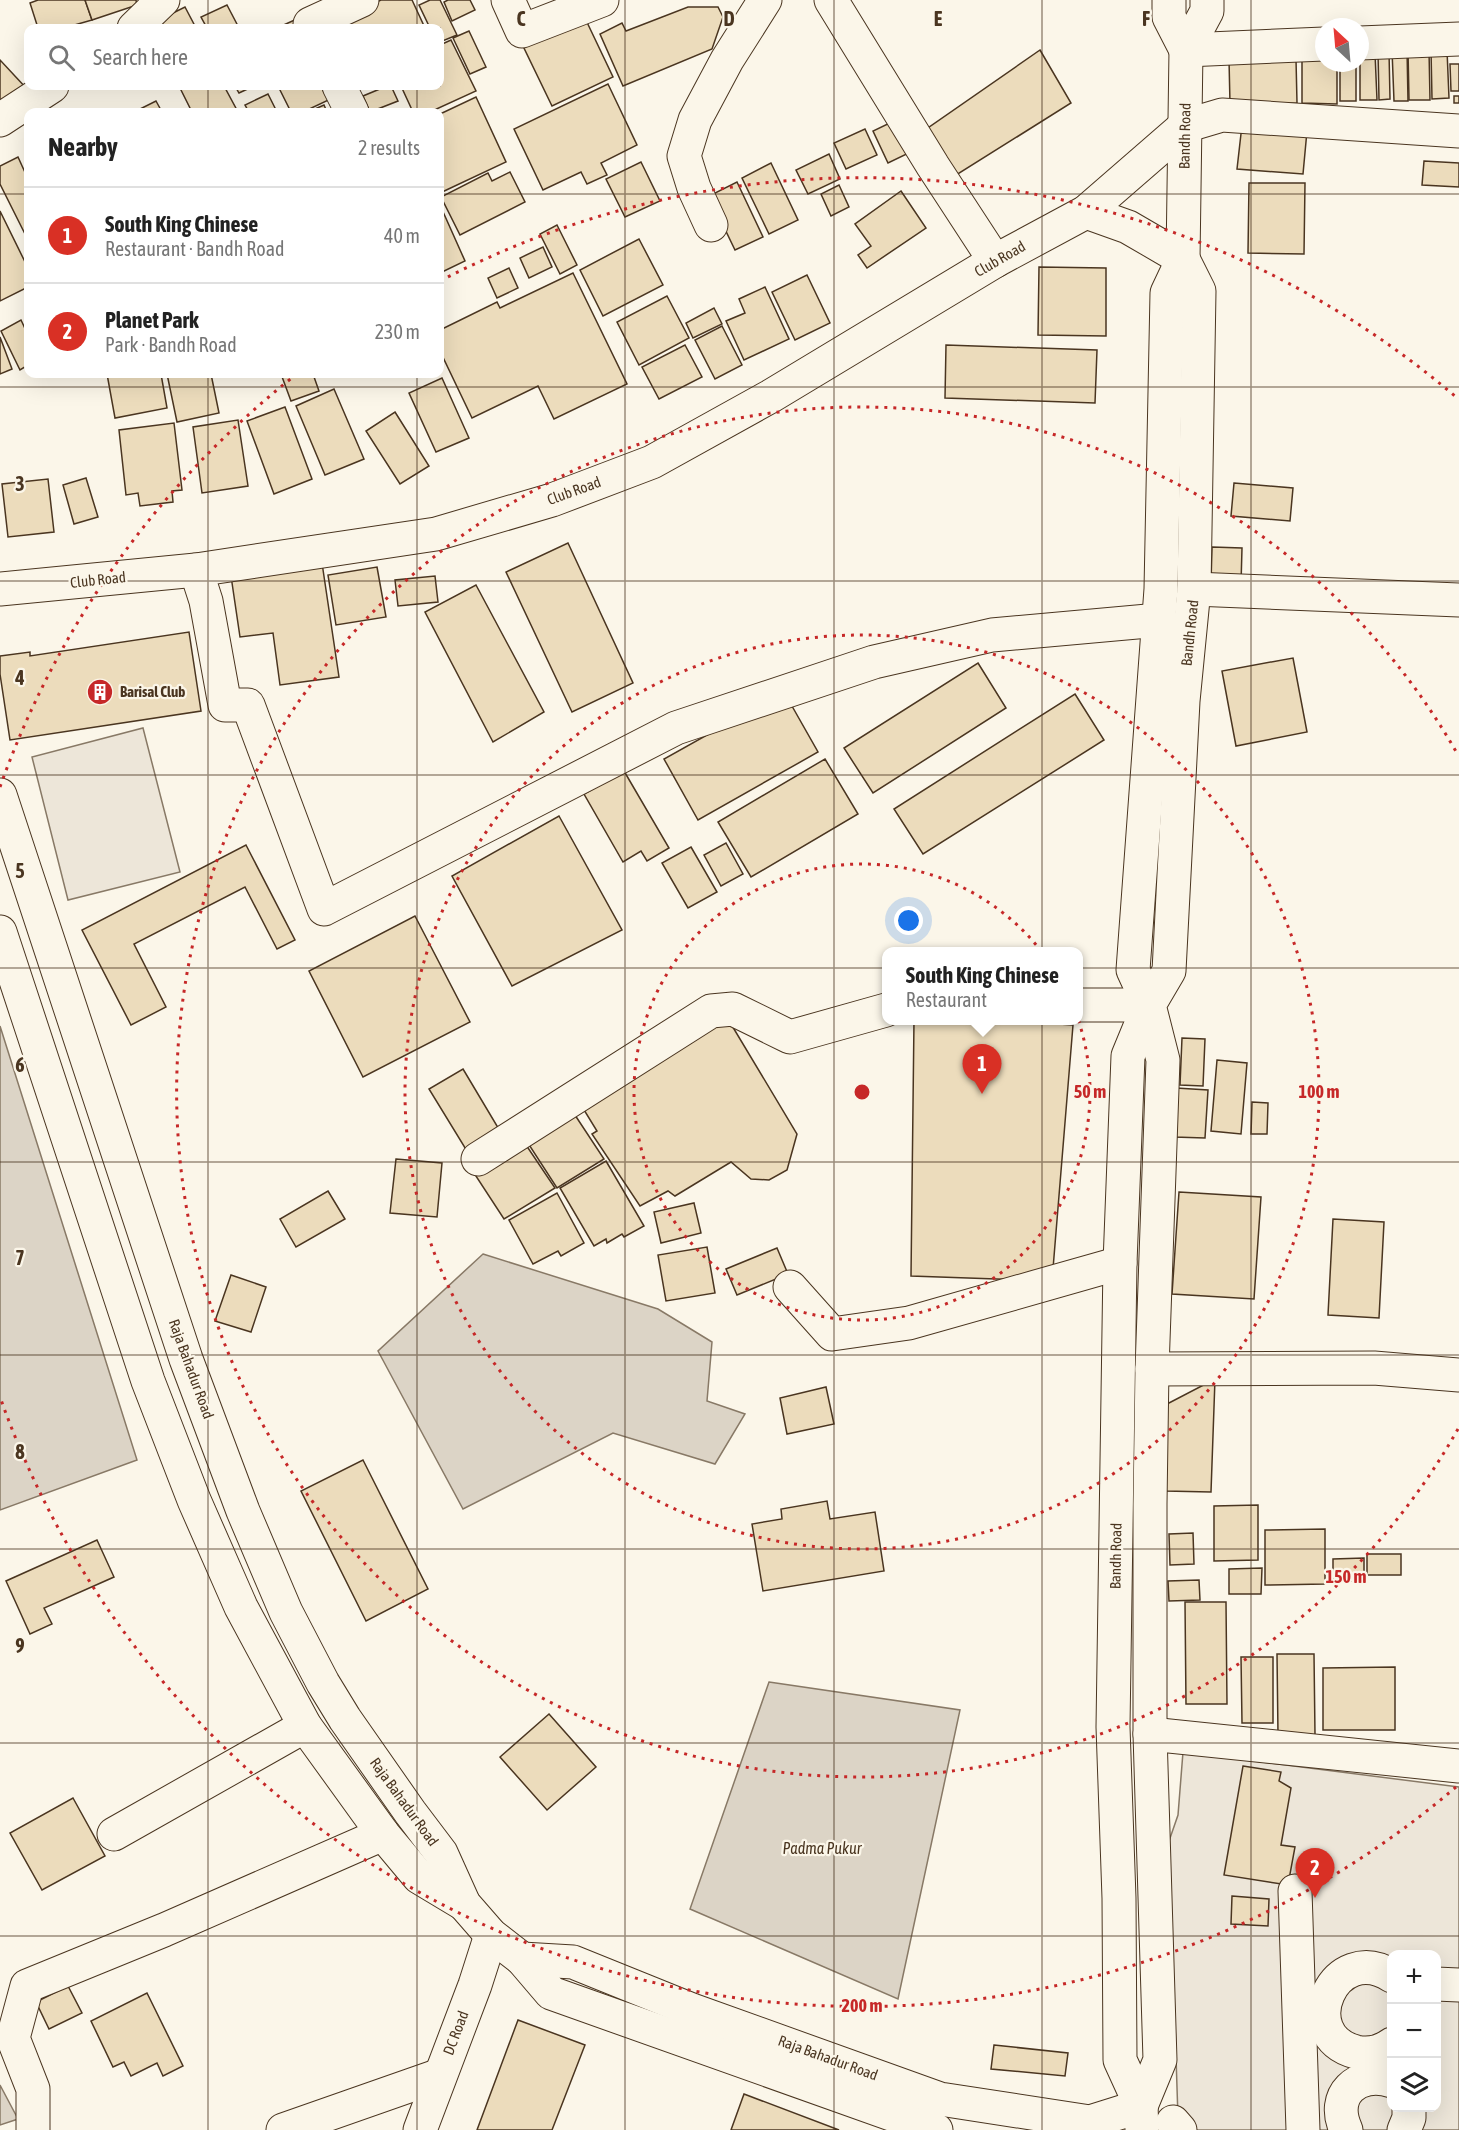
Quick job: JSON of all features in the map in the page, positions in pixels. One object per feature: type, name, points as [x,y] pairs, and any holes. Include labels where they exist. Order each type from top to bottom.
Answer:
[{"type":"main road","points":[[138,24],[163,0]]},
{"type":"main road","points":[[306,18],[362,0]]},
{"type":"main road","points":[[508,0],[522,31],[602,0]]},
{"type":"main road","points":[[831,0],[933,166],[995,261]]},
{"type":"main road","name":"Bandh Road","points":[[1141,2118],[1160,2060],[1150,1734],[1150,1504],[1152,1369],[1163,1060],[1149,1005],[1133,970],[1159,621],[1167,293],[1183,259],[1186,50],[1169,17],[1169,0]]},
{"type":"main road","name":"Bandh Road","points":[[1186,50],[1208,11],[1207,0]]},
{"type":"main road","points":[[711,225],[694,188],[684,156],[695,120],[752,7]]},
{"type":"main road","points":[[1369,43],[1459,39]]},
{"type":"main road","points":[[1186,50],[1315,45]]},
{"type":"main road","points":[[0,120],[46,90]]},
{"type":"main road","points":[[341,90],[350,108]]},
{"type":"main road","points":[[1185,126],[1222,115],[1459,131]]},
{"type":"main road","name":"Club Road","points":[[0,589],[196,570],[436,534],[552,500],[652,462],[771,396],[995,261],[1086,212],[1185,126]]},
{"type":"main road","points":[[1086,212],[1128,227],[1183,259]]},
{"type":"main road","name":"Bandh Road","points":[[1141,2118],[1120,2060],[1119,1898],[1113,1727],[1120,1263],[1128,1056],[1149,1005],[1169,971],[1183,701],[1194,589],[1199,291],[1183,259]]},
{"type":"main road","points":[[196,570],[206,601],[225,705],[248,705],[324,909],[686,724],[874,662],[992,635],[1159,621]]},
{"type":"main road","points":[[1194,589],[1459,600]]},
{"type":"main road","name":"Raja Bahadur Road","points":[[0,795],[186,1359],[248,1521],[286,1612],[323,1683],[410,1812],[441,1852],[464,1904],[491,1935],[522,1959],[551,1993],[936,2130]]},
{"type":"main road","name":"Raja Bahadur Road","points":[[0,932],[114,1279],[161,1413],[194,1500],[241,1607],[305,1726],[383,1834],[419,1877],[464,1904]]},
{"type":"main road","points":[[1083,1005],[1149,1005]]},
{"type":"main road","points":[[478,1159],[711,1011],[733,1009],[790,1037],[882,1011]]},
{"type":"main road","points":[[790,1287],[832,1334],[909,1323],[1120,1263]]},
{"type":"main road","points":[[1152,1369],[1374,1368],[1459,1375]]},
{"type":"main road","points":[[114,1834],[305,1726]]},
{"type":"main road","points":[[1150,1734],[1459,1766]]},
{"type":"main road","points":[[33,2130],[33,2089],[13,2038],[27,1986],[164,1930],[383,1834]]},
{"type":"main road","points":[[1295,1891],[1303,2121],[1343,2121],[1344,2096],[1351,2087],[1370,2077],[1387,2079]]},
{"type":"main road","name":"DC Road","points":[[420,2130],[475,1985],[491,1935]]},
{"type":"main road","name":"Raja Bahadur Road","points":[[522,1959],[573,1962],[692,2010],[826,2056],[940,2099],[1090,2122],[1141,2118]]},
{"type":"main road","points":[[1387,1974],[1377,1969],[1363,1968],[1349,1971],[1337,1979],[1329,1990],[1324,2004],[1324,2018],[1337,2042],[1349,2050],[1363,2053],[1377,2052],[1387,2047]]},
{"type":"main road","points":[[1441,1984],[1459,1985]]},
{"type":"main road","points":[[283,2130],[440,2075]]},
{"type":"main road","points":[[1404,2130],[1409,2112]]},
{"type":"shaded area","points":[[143,728],[180,872],[68,900],[32,757]]},
{"type":"shaded area","points":[[1183,1752],[1459,1787],[1459,2130],[1187,2130],[1178,2118],[1169,1841],[1178,1815]]},
{"type":"water","points":[[0,1026],[137,1460],[0,1510]]},
{"type":"water","points":[[483,1254],[658,1309],[712,1342],[707,1401],[745,1414],[715,1464],[613,1433],[463,1509],[378,1351]]},
{"type":"water","name":"Padma Pukur","points":[[769,1682],[960,1710],[898,1999],[690,1909]]},
{"type":"water","points":[[0,2085],[18,2119],[0,2125]]},
{"type":"building","points":[[38,0],[85,0],[92,20],[78,24],[37,24],[30,3]]},
{"type":"building","points":[[85,0],[136,0],[137,5],[92,20]]},
{"type":"building","points":[[381,0],[412,0],[423,24],[329,24]]},
{"type":"building","points":[[430,0],[440,0],[457,35],[444,40],[444,24],[428,24],[419,5]]},
{"type":"building","points":[[470,0],[475,10],[452,21],[444,2]]},
{"type":"building","points":[[227,5],[237,24],[205,24],[201,17]]},
{"type":"building","points":[[185,7],[194,24],[151,24]]},
{"type":"building","points":[[688,7],[718,7],[723,17],[712,49],[623,86],[600,34],[622,23],[626,31]]},
{"type":"building","points":[[584,16],[613,77],[552,106],[523,46]]},
{"type":"building","points":[[299,18],[302,24],[286,24]]},
{"type":"building","points":[[469,31],[486,67],[470,74],[453,38]]},
{"type":"building","points":[[451,40],[476,91],[439,108],[411,108],[403,90],[444,90],[444,43]]},
{"type":"building","points":[[1407,49],[1408,101],[1394,101],[1392,50]]},
{"type":"building","points":[[1040,50],[1071,103],[953,177],[925,130]]},
{"type":"building","points":[[1408,50],[1429,50],[1430,100],[1409,100]]},
{"type":"building","points":[[1431,50],[1447,50],[1449,98],[1432,99]]},
{"type":"building","points":[[1389,51],[1390,99],[1379,100],[1378,52]]},
{"type":"building","points":[[1369,53],[1375,53],[1377,100],[1360,100],[1360,72],[1369,72]]},
{"type":"building","points":[[1302,57],[1315,58],[1315,72],[1337,72],[1337,104],[1302,103]]},
{"type":"building","points":[[1229,59],[1296,59],[1297,103],[1230,104]]},
{"type":"building","points":[[0,60],[26,90],[0,114]]},
{"type":"building","points":[[1450,64],[1459,64],[1459,91],[1451,91]]},
{"type":"building","points":[[1340,72],[1356,72],[1356,101],[1340,101]]},
{"type":"building","points":[[608,84],[637,145],[601,163],[607,175],[587,184],[581,172],[543,190],[514,129]]},
{"type":"building","points":[[181,90],[226,90],[236,108],[190,108]]},
{"type":"building","points":[[280,90],[332,90],[335,97],[312,108],[289,108]]},
{"type":"building","points":[[377,90],[393,90],[398,101],[380,108],[368,108],[363,96]]},
{"type":"building","points":[[268,94],[275,108],[247,108],[245,105]]},
{"type":"building","points":[[1454,96],[1459,96],[1459,103],[1454,103]]},
{"type":"building","points":[[476,97],[506,162],[444,191],[444,112]]},
{"type":"building","points":[[156,101],[160,108],[142,108]]},
{"type":"building","points":[[898,119],[913,151],[888,163],[873,131]]},
{"type":"building","points":[[1242,125],[1307,131],[1303,174],[1237,169]]},
{"type":"building","points":[[865,129],[877,155],[846,169],[834,143]]},
{"type":"building","points":[[829,154],[840,179],[808,194],[796,170]]},
{"type":"building","points":[[18,157],[24,170],[24,232],[0,184],[0,166]]},
{"type":"building","points":[[1424,161],[1459,163],[1459,187],[1422,185]]},
{"type":"building","points":[[641,162],[660,201],[625,217],[606,179]]},
{"type":"building","points":[[771,163],[798,220],[769,234],[742,178]]},
{"type":"building","points":[[510,172],[525,202],[460,235],[444,203],[444,195],[488,173],[492,181]]},
{"type":"building","points":[[737,182],[763,237],[735,250],[709,196]]},
{"type":"building","points":[[1249,183],[1305,183],[1304,254],[1248,253]]},
{"type":"building","points":[[839,185],[849,207],[831,216],[821,194]]},
{"type":"building","points":[[901,191],[926,228],[867,268],[858,255],[871,246],[855,224]]},
{"type":"building","points":[[0,211],[24,260],[24,289],[0,301]]},
{"type":"building","points":[[444,214],[465,261],[444,271]]},
{"type":"building","points":[[557,225],[577,265],[560,274],[540,234]]},
{"type":"building","points":[[639,239],[663,285],[603,316],[580,270]]},
{"type":"building","points":[[543,247],[552,267],[529,278],[520,258]]},
{"type":"building","points":[[1039,267],[1106,268],[1106,336],[1038,335]]},
{"type":"building","points":[[509,268],[518,288],[497,298],[488,278]]},
{"type":"building","points":[[573,273],[627,384],[554,419],[538,386],[472,418],[444,359],[444,328],[497,302],[500,308]]},
{"type":"building","points":[[807,275],[830,323],[795,340],[772,292]]},
{"type":"building","points":[[765,287],[789,339],[744,360],[726,321],[745,313],[739,299]]},
{"type":"building","points":[[667,296],[689,338],[639,365],[617,322]]},
{"type":"building","points":[[714,308],[722,324],[693,338],[686,323]]},
{"type":"building","points":[[21,320],[24,326],[24,368],[20,370],[1,331]]},
{"type":"building","points":[[722,326],[742,365],[715,379],[695,340]]},
{"type":"building","points":[[0,337],[12,369],[0,374]]},
{"type":"building","points":[[685,345],[702,377],[659,399],[642,367]]},
{"type":"building","points":[[946,345],[1097,350],[1095,403],[945,398]]},
{"type":"building","points":[[108,378],[162,378],[167,408],[115,418]]},
{"type":"building","points":[[168,378],[212,378],[219,413],[177,422]]},
{"type":"building","points":[[282,378],[314,378],[319,391],[291,401]]},
{"type":"building","points":[[442,378],[469,438],[436,452],[409,393]]},
{"type":"building","points":[[334,389],[364,459],[325,475],[296,406]]},
{"type":"building","points":[[285,407],[312,479],[274,494],[247,421]]},
{"type":"building","points":[[395,412],[429,466],[400,484],[366,431]]},
{"type":"building","points":[[238,420],[248,486],[202,493],[193,427]]},
{"type":"building","points":[[174,423],[182,490],[172,491],[173,502],[140,506],[138,493],[126,495],[119,430]]},
{"type":"building","points":[[86,478],[98,517],[74,524],[63,485]]},
{"type":"building","points":[[48,479],[54,532],[8,537],[2,484]]},
{"type":"building","points":[[1234,483],[1293,488],[1290,521],[1231,516]]},
{"type":"building","points":[[568,543],[633,683],[572,712],[506,572]]},
{"type":"building","points":[[1212,547],[1242,548],[1241,584],[1211,583]]},
{"type":"building","points":[[322,563],[339,677],[280,685],[273,633],[240,637],[231,576]]},
{"type":"building","points":[[377,567],[386,617],[336,625],[328,575]]},
{"type":"building","points":[[435,576],[438,602],[398,606],[395,580]]},
{"type":"building","points":[[476,585],[544,712],[493,742],[425,612]]},
{"type":"building","name":"Barisal Club","points":[[189,632],[201,711],[10,740],[0,674],[0,656],[30,652],[30,656]]},
{"type":"building","points":[[1293,658],[1307,732],[1236,746],[1222,671]]},
{"type":"building","points":[[978,663],[1006,708],[873,793],[844,748]]},
{"type":"building","points":[[784,692],[818,752],[698,820],[664,759]]},
{"type":"building","points":[[1075,694],[1104,740],[923,854],[894,809]]},
{"type":"building","points":[[825,759],[858,814],[751,877],[718,822]]},
{"type":"building","points":[[624,771],[669,848],[647,861],[641,851],[623,862],[584,794]]},
{"type":"building","points":[[559,816],[622,930],[512,986],[452,876]]},
{"type":"building","points":[[726,843],[743,874],[721,886],[704,855]]},
{"type":"building","points":[[246,845],[295,940],[277,949],[245,887],[134,944],[166,1007],[131,1025],[82,930]]},
{"type":"building","points":[[691,847],[717,892],[688,908],[662,863]]},
{"type":"building","points":[[415,916],[470,1022],[363,1077],[309,971]]},
{"type":"building","points":[[728,1019],[797,1134],[787,1170],[769,1180],[751,1179],[731,1162],[675,1196],[668,1191],[640,1206],[592,1134],[597,1131],[581,1105]]},
{"type":"building","points":[[914,1025],[1073,1025],[1052,1281],[911,1276]]},
{"type":"building","points":[[1182,1038],[1205,1039],[1203,1086],[1180,1085]]},
{"type":"building","points":[[1217,1060],[1247,1063],[1241,1134],[1211,1131]]},
{"type":"building","points":[[463,1069],[503,1136],[470,1156],[429,1089]]},
{"type":"building","points":[[1176,1088],[1208,1090],[1205,1138],[1174,1137]]},
{"type":"building","points":[[1252,1102],[1268,1103],[1267,1134],[1251,1134]]},
{"type":"building","points":[[571,1109],[604,1159],[557,1188],[524,1137]]},
{"type":"building","points":[[522,1139],[555,1188],[504,1219],[472,1170]]},
{"type":"building","points":[[396,1159],[442,1163],[437,1217],[390,1213]]},
{"type":"building","points":[[606,1161],[644,1226],[624,1237],[622,1234],[607,1243],[606,1239],[594,1246],[560,1188]]},
{"type":"building","points":[[328,1191],[345,1219],[296,1247],[280,1219]]},
{"type":"building","points":[[1179,1192],[1261,1197],[1254,1299],[1172,1294]]},
{"type":"building","points":[[557,1193],[584,1243],[561,1256],[558,1251],[533,1264],[509,1220]]},
{"type":"building","points":[[694,1203],[701,1233],[661,1243],[654,1212]]},
{"type":"building","points":[[1333,1219],[1384,1222],[1379,1318],[1328,1315]]},
{"type":"building","points":[[707,1247],[715,1293],[666,1301],[658,1255]]},
{"type":"building","points":[[777,1248],[788,1274],[737,1295],[726,1269]]},
{"type":"building","points":[[231,1275],[266,1287],[251,1332],[215,1321]]},
{"type":"building","points":[[1215,1379],[1211,1492],[1165,1491],[1167,1404]]},
{"type":"building","points":[[826,1387],[834,1424],[787,1434],[780,1398]]},
{"type":"building","points":[[363,1460],[428,1589],[366,1621],[301,1491]]},
{"type":"building","points":[[827,1501],[830,1519],[875,1512],[884,1571],[763,1591],[752,1524],[782,1519],[781,1509]]},
{"type":"building","points":[[1258,1505],[1258,1560],[1214,1561],[1214,1506]]},
{"type":"building","points":[[1325,1529],[1325,1584],[1265,1585],[1265,1530]]},
{"type":"building","points":[[1193,1533],[1194,1564],[1170,1565],[1169,1534]]},
{"type":"building","points":[[97,1540],[114,1577],[44,1608],[52,1624],[30,1634],[6,1581]]},
{"type":"building","points":[[1367,1554],[1401,1554],[1401,1575],[1367,1575]]},
{"type":"building","points":[[1364,1558],[1364,1581],[1333,1581],[1333,1559]]},
{"type":"building","points":[[1262,1568],[1261,1594],[1229,1594],[1229,1569]]},
{"type":"building","points":[[1199,1580],[1200,1600],[1169,1601],[1168,1581]]},
{"type":"building","points":[[1185,1602],[1226,1602],[1227,1704],[1186,1704]]},
{"type":"building","points":[[1277,1654],[1314,1654],[1315,1735],[1278,1735]]},
{"type":"building","points":[[1241,1657],[1273,1657],[1273,1723],[1242,1723]]},
{"type":"building","points":[[1395,1667],[1395,1730],[1323,1730],[1323,1668]]},
{"type":"building","points":[[549,1714],[596,1767],[547,1810],[500,1757]]},
{"type":"building","points":[[1243,1766],[1281,1772],[1279,1781],[1291,1788],[1281,1845],[1295,1847],[1288,1885],[1224,1875]]},
{"type":"building","points":[[73,1798],[105,1856],[42,1890],[10,1833]]},
{"type":"building","points":[[1232,1896],[1269,1899],[1268,1926],[1231,1924]]},
{"type":"building","points":[[68,1986],[82,2013],[49,2029],[36,2002]]},
{"type":"building","points":[[147,1993],[183,2066],[163,2076],[157,2063],[131,2076],[124,2062],[113,2067],[91,2021]]},
{"type":"building","points":[[518,2020],[585,2045],[552,2130],[477,2130]]},
{"type":"building","points":[[994,2045],[1068,2053],[1065,2076],[991,2069]]},
{"type":"building","points":[[744,2094],[839,2130],[731,2130]]},
{"type":"place","name":"Barisal Club","points":[[100,692]]},
{"type":"place","name":"South King Chinese","points":[[982,1094]]},
{"type":"place","name":"Planet Park","points":[[1315,1898]]}]
